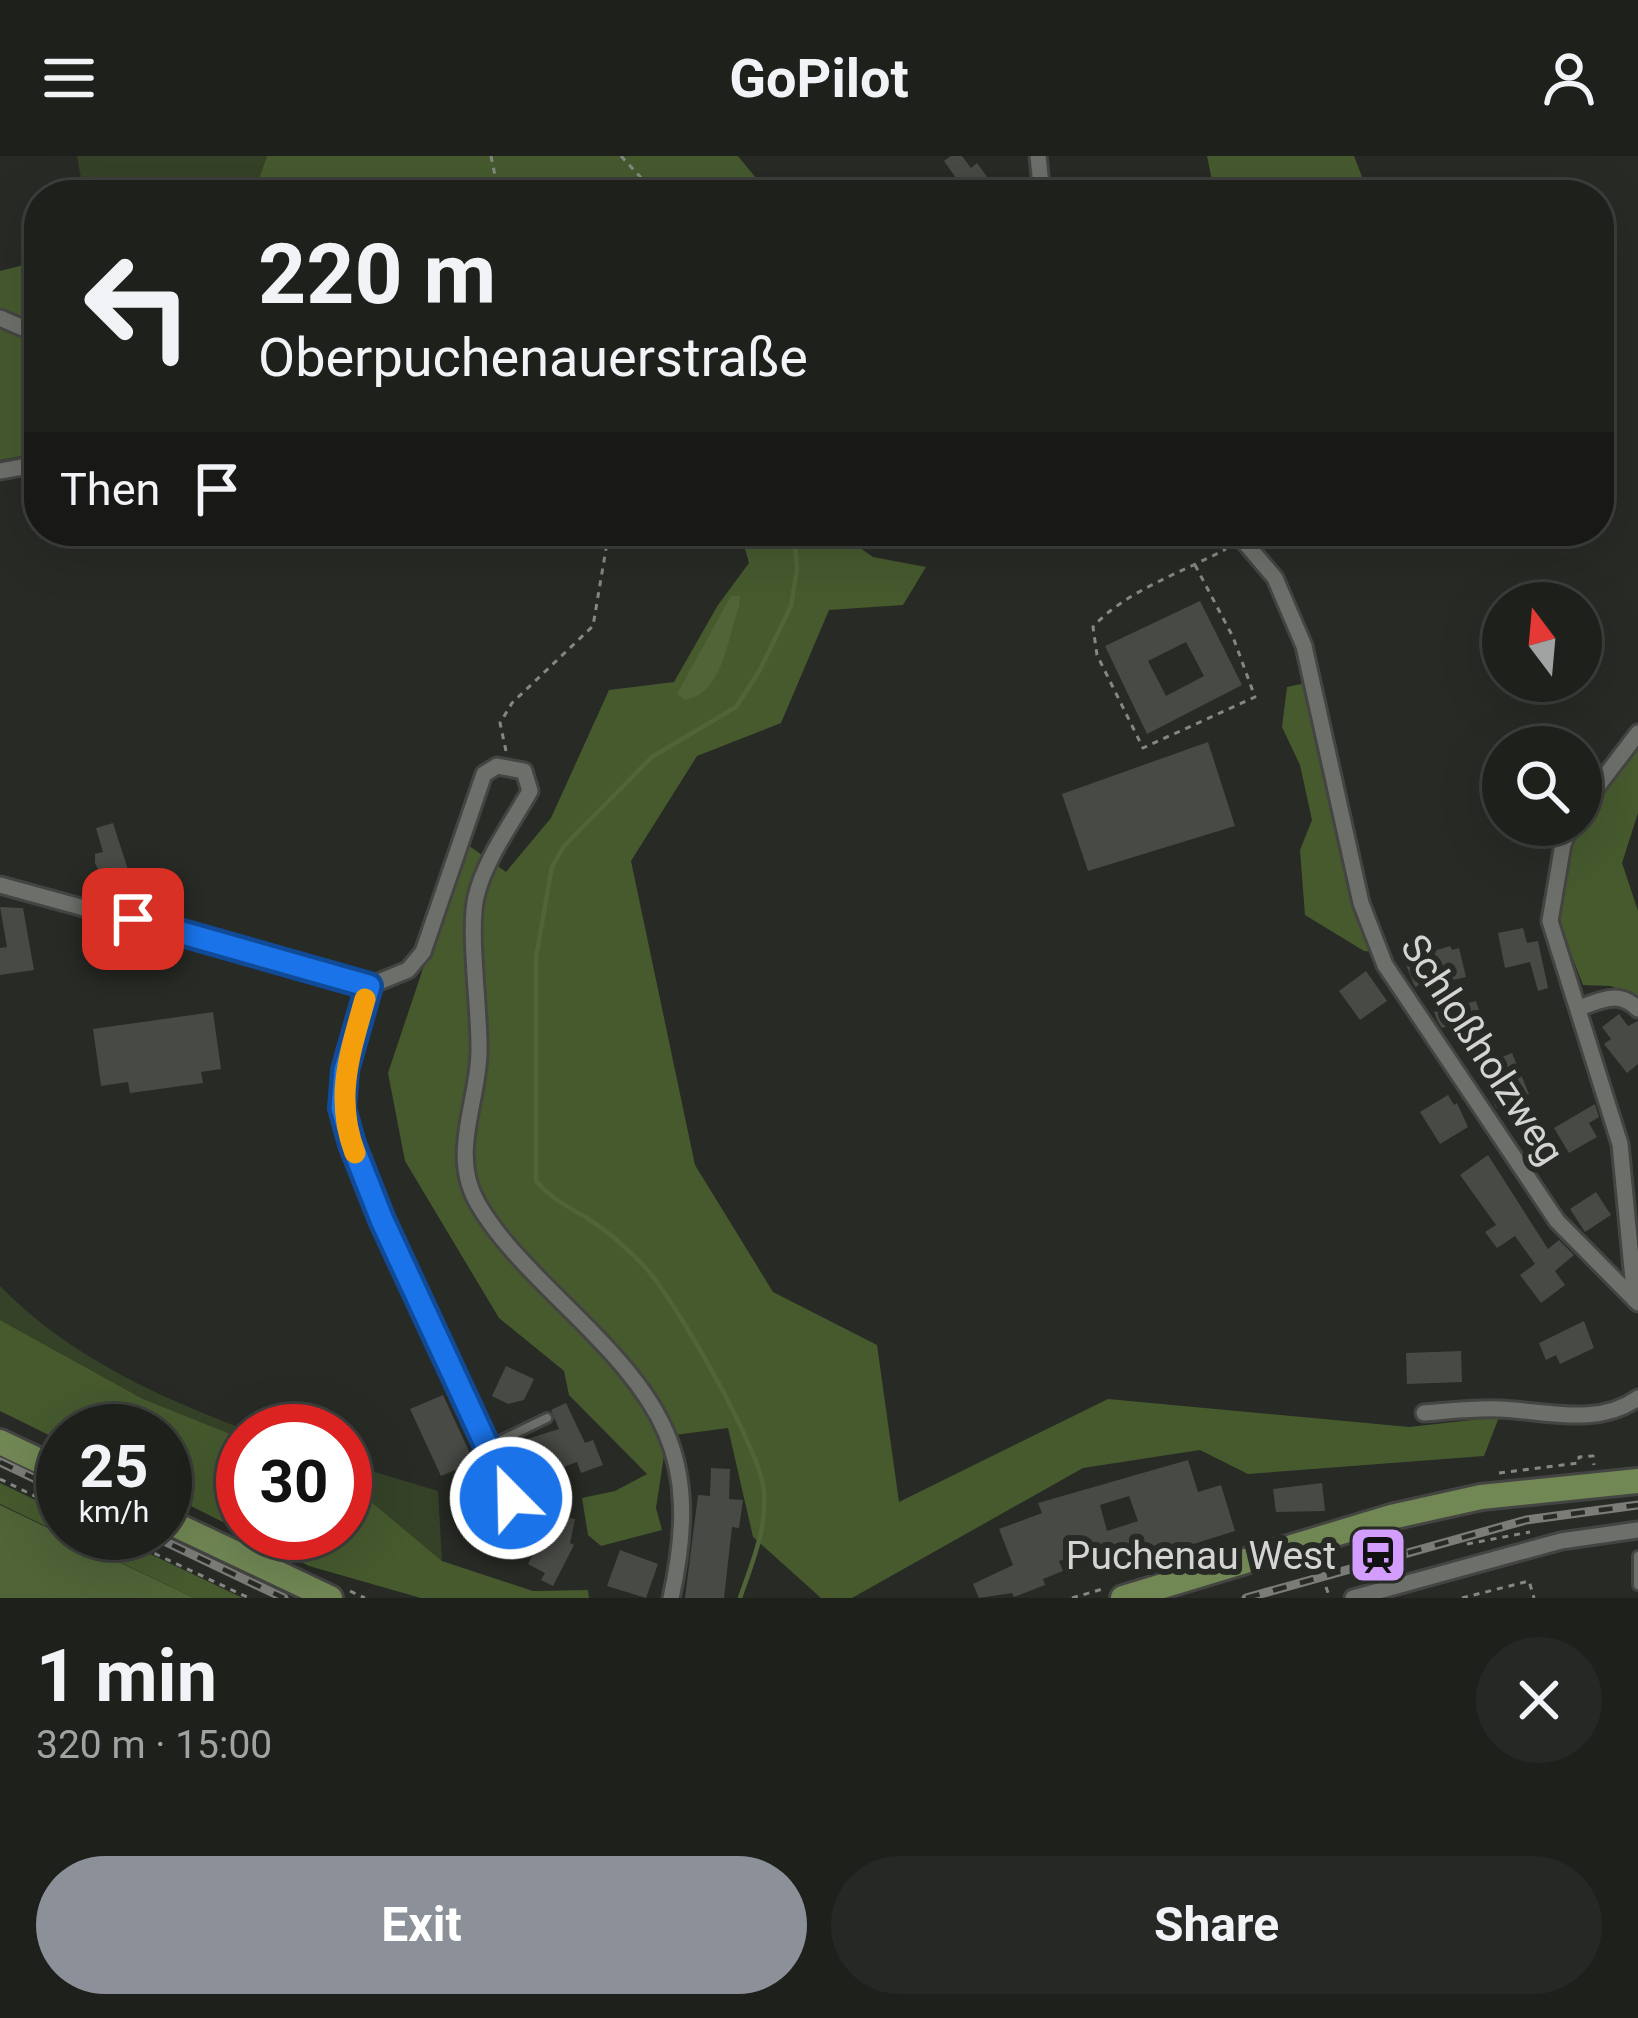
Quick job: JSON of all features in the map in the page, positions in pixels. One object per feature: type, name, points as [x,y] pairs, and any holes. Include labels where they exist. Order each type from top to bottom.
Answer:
[{"type":"main road","points":[[0,1442],[36,1459]]},
{"type":"main road","points":[[1123,1598],[1391,1516],[1480,1497],[1638,1480]]},
{"type":"main road","points":[[192,1533],[330,1598]]},
{"type":"street","name":"Schloßholzweg","points":[[1248,546],[1275,578],[1304,646],[1360,903],[1385,965],[1532,1187],[1557,1220],[1637,1301]]},
{"type":"street","points":[[1602,780],[1638,733]]},
{"type":"street","points":[[0,885],[369,986],[408,970],[423,952],[484,774],[497,766],[524,771],[530,790],[476,895],[479,1058],[462,1147],[476,1201],[534,1274],[628,1372],[675,1450],[684,1538],[671,1598]]},
{"type":"street","points":[[1563,846],[1550,921],[1620,1144],[1637,1301]]},
{"type":"street","points":[[369,986],[345,1070],[342,1108],[382,1220],[511,1498]]},
{"type":"street","points":[[1579,1008],[1611,997],[1638,1009]]},
{"type":"street","points":[[1424,1413],[1479,1408],[1587,1416],[1611,1412],[1638,1398]]},
{"type":"street","points":[[1353,1598],[1561,1541],[1638,1530]]},
{"type":"lane","points":[[488,1446],[547,1418]]},
{"type":"lane","points":[[1638,1556],[1638,1585]]},
{"type":"path","points":[[621,156],[643,180]]},
{"type":"path","points":[[497,766],[508,755],[500,740],[500,723],[512,704],[593,626],[606,546]]},
{"type":"path","points":[[1196,565],[1233,638],[1255,697],[1143,748],[1097,655],[1093,628],[1107,612],[1224,546]]},
{"type":"path","points":[[1491,1474],[1579,1463],[1579,1457],[1593,1456],[1595,1467]]},
{"type":"path","points":[[0,1479],[36,1497]]},
{"type":"path","points":[[1467,1544],[1545,1529]]},
{"type":"path","points":[[167,1560],[248,1598]]},
{"type":"path","points":[[1462,1598],[1529,1581],[1534,1598]]},
{"type":"path","points":[[1326,1587],[1330,1598]]},
{"type":"shaded area","points":[[77,156],[267,156],[258,180],[81,180]]},
{"type":"shaded area","points":[[267,156],[738,156],[758,180],[258,180]]},
{"type":"shaded area","points":[[1207,156],[1354,156],[1363,180],[1212,180]]},
{"type":"shaded area","points":[[24,265],[24,456],[0,460],[0,271]]},
{"type":"shaded area","points":[[744,546],[857,546],[873,557],[926,567],[903,605],[829,610],[781,723],[697,756],[631,861],[695,1165],[773,1292],[877,1345],[899,1502],[1108,1399],[1409,1427],[1499,1417],[1484,1456],[1248,1474],[1200,1450],[1083,1468],[852,1598],[821,1598],[753,1537],[728,1428],[667,1436],[656,1508],[662,1530],[601,1546],[588,1535],[582,1498],[615,1491],[647,1474],[569,1395],[564,1371],[499,1318],[405,1161],[388,1073],[465,843],[506,872],[551,818],[609,690],[674,682],[718,605],[749,563]]},
{"type":"shaded area","points":[[731,596],[740,596],[739,607],[716,676],[698,695],[685,700],[677,694]]},
{"type":"shaded area","points":[[1306,683],[1376,952],[1364,951],[1305,915],[1300,850],[1312,820],[1300,765],[1282,727],[1287,687]]},
{"type":"shaded area","points":[[1638,744],[1638,813],[1622,863],[1638,911],[1638,998],[1611,986],[1583,985],[1558,920],[1569,846],[1602,846],[1602,791]]},
{"type":"shaded area","points":[[0,1286],[85,1354],[181,1404],[143,1399],[0,1320]]},
{"type":"shaded area","points":[[0,1320],[156,1404],[36,1404],[36,1429],[0,1411]]},
{"type":"shaded area","points":[[192,1408],[216,1418],[216,1428],[192,1419]]},
{"type":"shaded area","points":[[192,1419],[216,1428],[216,1518],[192,1506]]},
{"type":"shaded area","points":[[372,1471],[438,1491],[442,1561],[372,1503]]},
{"type":"shaded area","points":[[0,1483],[36,1500],[36,1521],[0,1504]]},
{"type":"shaded area","points":[[372,1503],[442,1561],[533,1591],[588,1590],[589,1598],[421,1598],[297,1560],[372,1560]]},
{"type":"shaded area","points":[[0,1505],[36,1522],[36,1560],[115,1560],[194,1598],[0,1598]]},
{"type":"shaded area","points":[[116,1560],[163,1560],[243,1598],[194,1598]]},
{"type":"building","points":[[962,156],[971,168],[977,163],[989,180],[953,180],[944,161]]},
{"type":"building","points":[[1200,601],[1242,685],[1147,734],[1105,646]],"holes":[[[1186,642],[1204,676],[1166,696],[1148,661]]]},
{"type":"building","points":[[1208,742],[1235,826],[1088,871],[1062,794]]},
{"type":"building","points":[[113,823],[130,876],[105,884],[95,863],[95,854],[103,852],[96,828]]},
{"type":"building","points":[[0,907],[23,908],[34,970],[0,975],[0,948],[7,947]]},
{"type":"building","points":[[1523,928],[1527,943],[1538,941],[1548,988],[1538,991],[1530,962],[1505,968],[1498,933]]},
{"type":"building","points":[[1450,946],[1459,948],[1466,977],[1449,981],[1447,973],[1415,987],[1404,960]]},
{"type":"building","points":[[1366,971],[1387,1001],[1360,1020],[1339,991]]},
{"type":"building","points":[[1476,1001],[1483,1023],[1460,1031],[1457,1023],[1442,1028],[1434,1012]]},
{"type":"building","points":[[213,1012],[221,1069],[201,1072],[203,1083],[130,1093],[128,1082],[101,1086],[93,1029]]},
{"type":"building","points":[[1619,1014],[1628,1026],[1638,1021],[1638,1064],[1627,1073],[1604,1044],[1611,1039],[1602,1027]]},
{"type":"building","points":[[1512,1053],[1529,1094],[1496,1108],[1484,1081],[1491,1078],[1485,1064]]},
{"type":"building","points":[[1448,1095],[1468,1127],[1440,1144],[1420,1112]]},
{"type":"building","points":[[1595,1104],[1599,1117],[1589,1123],[1597,1137],[1569,1153],[1554,1128]]},
{"type":"building","points":[[1488,1155],[1548,1249],[1559,1240],[1574,1255],[1555,1271],[1565,1285],[1541,1303],[1520,1275],[1535,1264],[1515,1236],[1497,1248],[1485,1232],[1496,1225],[1460,1175]]},
{"type":"building","points":[[1596,1192],[1611,1215],[1585,1232],[1570,1209]]},
{"type":"building","points":[[1584,1321],[1594,1348],[1560,1364],[1556,1355],[1546,1360],[1539,1343]]},
{"type":"building","points":[[1461,1351],[1462,1382],[1407,1384],[1406,1353]]},
{"type":"building","points":[[506,1366],[534,1379],[524,1400],[508,1404],[492,1396]]},
{"type":"building","points":[[443,1395],[474,1462],[441,1476],[410,1409]]},
{"type":"building","points":[[566,1403],[585,1443],[593,1440],[603,1465],[581,1473],[577,1462],[529,1488],[527,1482],[519,1485],[508,1458],[516,1455],[514,1443],[559,1429],[551,1410]]},
{"type":"building","points":[[1188,1460],[1198,1492],[1221,1485],[1235,1531],[1149,1558],[1146,1548],[1128,1553],[1125,1544],[1059,1561],[1063,1571],[1043,1579],[1045,1585],[1014,1597],[1012,1593],[979,1598],[973,1584],[1013,1565],[999,1529],[1042,1513],[1038,1503]],"holes":[[[1129,1496],[1138,1521],[1107,1531],[1100,1505]]]},
{"type":"building","points":[[711,1468],[730,1469],[729,1499],[743,1500],[739,1528],[732,1527],[724,1598],[685,1598],[698,1495],[710,1496]]},
{"type":"building","points":[[1322,1483],[1325,1511],[1276,1512],[1273,1489]]},
{"type":"building","points":[[549,1514],[575,1519],[570,1543],[574,1545],[553,1586],[541,1580],[545,1573],[528,1564]]},
{"type":"building","points":[[493,1516],[504,1540],[487,1548],[476,1543],[469,1527]]},
{"type":"building","points":[[620,1550],[658,1564],[646,1598],[607,1586]]},
{"type":"waterway","points":[[740,1598],[761,1532],[764,1491],[733,1410],[675,1308],[643,1265],[536,1181],[536,957],[552,867],[564,846],[652,757],[736,707],[760,670],[791,606],[795,546]]},
{"type":"railway","points":[[0,1462],[36,1479]]},
{"type":"railway","points":[[1246,1598],[1526,1520],[1638,1505]]},
{"type":"railway","points":[[192,1554],[284,1598]]},
{"type":"slow traffic","points":[[355,1153],[342,1108],[345,1070],[365,999]]},
{"type":"place","name":"Puchenau West","points":[[1378,1555]]},
{"type":"route","points":[[133,919],[369,986],[345,1070],[342,1108],[382,1220],[511,1498]]}]
